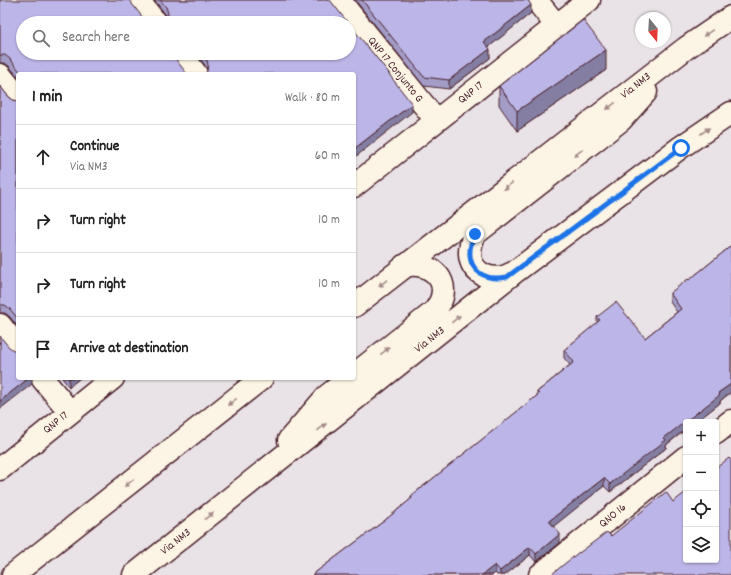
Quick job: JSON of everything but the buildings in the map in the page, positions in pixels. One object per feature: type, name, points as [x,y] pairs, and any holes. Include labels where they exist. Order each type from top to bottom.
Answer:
[{"type":"main road","points":[[138,0],[151,16]]},
{"type":"main road","name":"QNP 17 Conjunto G","points":[[339,0],[352,16]]},
{"type":"main road","points":[[536,0],[556,26]]},
{"type":"main road","name":"QNP 17","points":[[356,184],[589,0]]},
{"type":"main road","name":"Via NM3","points":[[356,304],[686,48],[731,17]]},
{"type":"main road","name":"QNP 17 Conjunto G","points":[[356,21],[436,120]]},
{"type":"main road","points":[[516,271],[507,277],[497,279],[486,277],[477,271],[471,262],[470,252],[471,243],[475,234],[621,120],[686,48]]},
{"type":"main road","points":[[185,60],[194,72]]},
{"type":"main road","points":[[0,74],[16,94]]},
{"type":"main road","name":"Via NM3","points":[[134,575],[516,271],[681,148],[731,113]]},
{"type":"main road","points":[[356,373],[436,311],[440,303],[443,295],[442,286],[439,278],[434,272],[428,267],[420,265],[412,264],[404,266]]},
{"type":"main road","points":[[0,325],[16,345]]},
{"type":"main road","points":[[44,380],[70,412]]},
{"type":"main road","name":"QNP 17","points":[[0,469],[110,380]]},
{"type":"main road","points":[[13,575],[259,380]]},
{"type":"main road","points":[[254,480],[327,396],[347,380]]},
{"type":"main road","name":"QNO 16","points":[[540,575],[683,459]]},
{"type":"route","points":[[475,234],[471,243],[470,252],[471,262],[477,271],[486,277],[497,279],[507,277],[681,148]]}]
